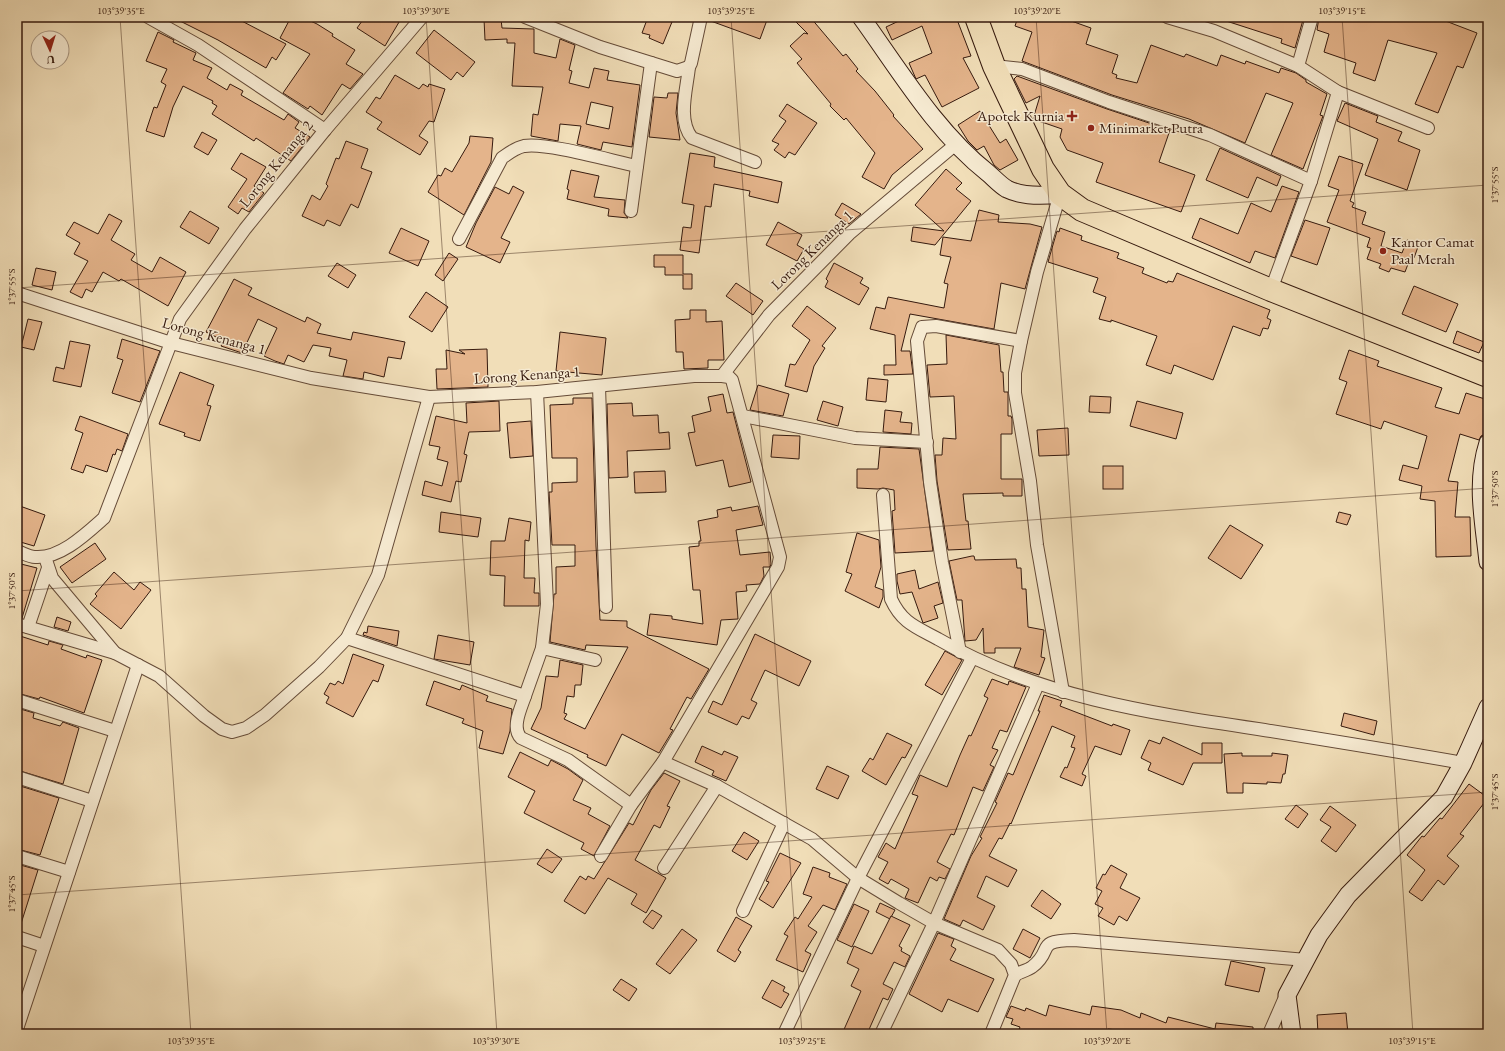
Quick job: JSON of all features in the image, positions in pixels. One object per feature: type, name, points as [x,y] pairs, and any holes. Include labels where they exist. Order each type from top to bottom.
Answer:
[{"type":"highway","points":[[976,17],[994,66],[1043,169],[1060,194],[1082,210],[1109,223],[1271,290],[1488,376]]},
{"type":"street","points":[[148,17],[198,45],[325,130]]},
{"type":"street","name":"Lorong Kenanga 2","points":[[46,562],[59,551],[83,536],[104,518],[180,319],[244,229],[325,130],[422,17]]},
{"type":"street","points":[[525,17],[600,47],[677,70],[689,67]]},
{"type":"street","points":[[701,17],[689,67],[685,111],[687,132],[692,138],[756,162]]},
{"type":"street","points":[[861,17],[922,102],[956,144],[978,166],[1007,189],[1037,196],[1060,194],[1037,272],[1021,341],[1015,373],[1015,393],[1030,481],[1037,545],[1063,692]]},
{"type":"street","points":[[1167,17],[1214,31],[1298,66],[1338,92],[1428,128]]},
{"type":"street","points":[[1298,66],[1312,17]]},
{"type":"street","points":[[631,211],[651,62]]},
{"type":"street","points":[[994,66],[1022,69],[1109,102],[1210,135],[1312,181]]},
{"type":"street","points":[[1271,290],[1312,181],[1338,92]]},
{"type":"street","name":"Lorong Kenanga 1","points":[[17,293],[171,343],[311,378],[429,398],[537,392],[694,376],[722,376],[769,315],[849,234],[956,144]]},
{"type":"street","points":[[459,238],[502,158],[512,151],[525,146],[546,147],[637,166]]},
{"type":"street","points":[[960,652],[940,547],[930,482],[917,341],[922,327],[944,327],[1021,341]]},
{"type":"street","points":[[601,856],[631,805],[664,762],[778,567],[780,557],[743,416],[732,380],[729,377],[722,376]]},
{"type":"street","points":[[599,386],[606,607]]},
{"type":"street","points":[[537,392],[547,604],[542,648],[525,696],[516,727],[517,734],[521,738],[568,760],[631,805]]},
{"type":"street","points":[[46,562],[22,625],[115,653],[160,676],[204,716],[222,729],[232,732],[246,728],[265,715],[319,667],[347,638],[378,575],[429,398]]},
{"type":"street","points":[[743,416],[855,438],[927,442]]},
{"type":"street","points":[[1488,443],[1482,462],[1480,490],[1488,562]]},
{"type":"street","points":[[883,495],[891,599],[898,612],[906,621],[972,658],[1038,684],[1063,692],[1150,713],[1369,746],[1463,763]]},
{"type":"street","points":[[17,551],[46,562],[52,578],[115,653]]},
{"type":"street","points":[[347,638],[525,696]]},
{"type":"street","points":[[542,648],[595,660]]},
{"type":"street","points":[[784,1034],[858,878],[972,658]]},
{"type":"street","points":[[17,1030],[20,1014],[138,665]]},
{"type":"street","points":[[880,1034],[934,923],[1038,684]]},
{"type":"street","points":[[17,700],[115,731]]},
{"type":"street","points":[[1269,1034],[1287,995],[1319,935],[1348,895],[1444,797],[1463,763],[1487,713]]},
{"type":"street","points":[[664,762],[717,786],[812,839],[858,878],[934,923],[998,950],[1011,964],[1015,975],[991,1034]]},
{"type":"street","points":[[17,778],[92,801]]},
{"type":"street","points":[[664,868],[717,786]]},
{"type":"street","points":[[743,911],[784,823]]},
{"type":"street","points":[[17,856],[69,872]]},
{"type":"street","points":[[17,937],[44,946]]},
{"type":"street","points":[[1015,975],[1032,967],[1040,958],[1048,944],[1056,940],[1074,940],[1306,960]]},
{"type":"street","points":[[1287,995],[1292,1034]]},
{"type":"building","points":[[172,17],[234,17],[286,44],[276,60],[272,57],[266,68],[218,40]]},
{"type":"building","points":[[291,17],[302,17],[317,24],[333,34],[332,36],[355,50],[346,64],[363,74],[350,89],[342,84],[322,115],[310,106],[308,109],[283,93],[310,54],[280,38]]},
{"type":"building","points":[[365,17],[402,17],[385,46],[357,28]]},
{"type":"building","points":[[648,17],[674,17],[663,44],[649,38],[650,35],[642,33]]},
{"type":"building","points":[[708,17],[759,17],[767,20],[760,39],[708,20]]},
{"type":"building","points":[[791,17],[810,17],[843,56],[846,54],[858,69],[856,71],[875,91],[894,115],[893,116],[923,149],[892,175],[884,189],[862,177],[875,153],[846,118],[844,120],[830,106],[831,104],[797,63],[802,59],[790,46],[804,33],[808,34]]},
{"type":"building","points":[[900,17],[956,17],[971,56],[963,58],[979,88],[942,107],[925,75],[916,79],[909,63],[932,53],[922,26],[892,40],[886,27],[901,20]]},
{"type":"building","points":[[1018,17],[1060,17],[1091,28],[1086,44],[1118,55],[1112,73],[1117,75],[1116,78],[1137,83],[1151,45],[1184,57],[1186,54],[1217,66],[1221,55],[1245,64],[1246,61],[1279,73],[1281,68],[1296,73],[1306,80],[1306,82],[1327,94],[1320,115],[1323,116],[1303,169],[1271,155],[1293,103],[1266,93],[1245,143],[1189,119],[1112,95],[1022,61],[1032,32],[1015,26]]},
{"type":"building","points":[[1220,17],[1295,17],[1303,20],[1295,48],[1281,43],[1282,39],[1220,19]]},
{"type":"building","points":[[1319,17],[1443,17],[1443,20],[1477,33],[1463,68],[1457,66],[1438,113],[1415,104],[1437,53],[1388,40],[1375,81],[1353,73],[1356,63],[1324,52],[1329,34],[1317,30]]},
{"type":"building","points":[[484,19],[501,19],[502,28],[534,29],[534,53],[556,58],[560,39],[575,45],[569,70],[572,71],[569,83],[589,88],[594,68],[609,71],[607,80],[640,85],[632,147],[603,142],[601,150],[577,144],[581,126],[560,124],[558,141],[531,136],[533,114],[538,115],[543,87],[512,86],[515,43],[507,43],[507,39],[485,40]],"holes":[[[591,102],[613,107],[609,129],[586,124]]]},
{"type":"building","points":[[434,30],[475,62],[463,77],[457,72],[451,80],[416,53]]},
{"type":"building","points":[[158,32],[174,40],[173,42],[196,53],[193,60],[212,68],[207,78],[227,90],[230,84],[243,91],[241,95],[284,120],[288,114],[299,122],[295,128],[310,137],[291,161],[256,138],[254,141],[212,114],[217,106],[212,103],[213,101],[183,86],[173,107],[164,137],[146,131],[154,107],[157,108],[166,85],[161,82],[167,69],[146,61]]},
{"type":"building","points":[[395,75],[419,89],[423,84],[428,87],[429,84],[445,89],[434,122],[429,121],[419,136],[428,142],[420,155],[377,129],[382,122],[366,112],[376,97],[380,99]]},
{"type":"building","points":[[1017,76],[1170,130],[1159,162],[1195,175],[1181,212],[1096,182],[1103,163],[1067,150],[1060,137],[1062,129],[1033,119],[1040,96],[1026,103],[1014,79]]},
{"type":"building","points":[[668,93],[678,93],[676,113],[680,140],[649,137],[654,97],[667,98]]},
{"type":"building","points":[[1345,103],[1378,116],[1376,122],[1402,132],[1398,141],[1420,150],[1407,190],[1365,175],[1378,139],[1337,121]]},
{"type":"building","points":[[787,104],[817,123],[795,155],[789,152],[785,158],[774,150],[779,144],[772,141],[786,121],[779,116]]},
{"type":"building","points":[[980,111],[1000,143],[1006,139],[1018,160],[1000,170],[994,165],[984,146],[977,150],[968,141],[958,125]]},
{"type":"building","points":[[202,132],[217,140],[208,155],[194,147]]},
{"type":"building","points":[[470,136],[493,138],[491,162],[464,215],[428,192],[438,175],[441,176],[445,168],[452,172],[469,143]]},
{"type":"building","points":[[346,141],[368,149],[361,168],[372,172],[358,208],[351,204],[340,226],[327,220],[324,226],[302,216],[312,195],[320,200],[328,186],[326,184],[336,158],[339,159]]},
{"type":"building","points":[[1220,148],[1281,176],[1277,186],[1257,177],[1248,198],[1206,180]]},
{"type":"building","points":[[241,153],[266,167],[254,186],[264,193],[249,212],[242,208],[238,214],[228,207],[247,179],[231,169]]},
{"type":"building","points":[[690,153],[715,157],[714,167],[782,182],[778,203],[749,196],[750,191],[714,184],[711,207],[705,206],[699,253],[680,250],[683,227],[691,228],[694,205],[682,203]]},
{"type":"building","points":[[1339,156],[1363,164],[1350,201],[1354,203],[1352,207],[1366,212],[1362,224],[1385,232],[1381,246],[1402,253],[1407,240],[1419,244],[1414,258],[1411,256],[1405,272],[1391,268],[1389,272],[1379,268],[1381,264],[1367,259],[1371,248],[1367,247],[1370,238],[1327,222],[1339,190],[1328,186]]},
{"type":"building","points":[[946,169],[962,183],[956,189],[971,201],[935,245],[911,241],[913,227],[944,231],[915,205]]},
{"type":"building","points":[[571,170],[599,176],[594,197],[625,200],[624,213],[628,218],[608,216],[609,209],[567,199],[569,190],[567,189]]},
{"type":"building","points":[[513,186],[524,192],[501,238],[510,242],[500,263],[466,247],[476,223],[495,187],[509,194]]},
{"type":"building","points":[[1282,186],[1299,192],[1275,258],[1255,251],[1250,263],[1192,238],[1200,218],[1238,234],[1251,203],[1271,212]]},
{"type":"building","points":[[842,203],[861,214],[849,224],[835,215]]},
{"type":"building","points":[[979,210],[999,215],[998,222],[1030,224],[1042,227],[1025,289],[1001,283],[994,329],[910,314],[901,351],[910,351],[913,374],[884,375],[884,365],[896,365],[895,335],[870,329],[876,307],[885,309],[888,297],[944,308],[948,284],[944,283],[951,257],[940,255],[943,237],[971,241]]},
{"type":"building","points":[[190,211],[219,228],[209,244],[180,227]]},
{"type":"building","points":[[109,214],[122,221],[111,240],[135,254],[131,260],[152,272],[160,257],[186,272],[168,306],[121,279],[119,281],[103,272],[92,292],[86,289],[82,298],[70,292],[88,261],[74,254],[80,243],[66,235],[74,222],[98,234]]},
{"type":"building","points":[[1305,220],[1330,228],[1317,265],[1291,256]]},
{"type":"building","points":[[778,222],[802,235],[797,245],[804,249],[797,261],[766,245]]},
{"type":"building","points":[[401,228],[429,241],[418,266],[389,253]]},
{"type":"building","points":[[1060,228],[1082,236],[1081,240],[1119,253],[1117,258],[1144,268],[1142,273],[1167,283],[1168,281],[1173,282],[1177,273],[1270,310],[1267,318],[1271,320],[1268,329],[1263,328],[1260,336],[1233,326],[1213,380],[1174,365],[1171,374],[1146,365],[1157,336],[1111,320],[1111,322],[1099,319],[1106,297],[1093,292],[1098,278],[1048,262],[1057,231],[1059,232]]},
{"type":"building","points":[[449,253],[458,259],[443,281],[435,275]]},
{"type":"building","points":[[654,255],[683,255],[683,274],[692,274],[692,289],[683,289],[683,275],[665,275],[665,267],[654,267]]},
{"type":"building","points":[[337,263],[356,275],[348,288],[328,276]]},
{"type":"building","points":[[834,263],[863,278],[860,283],[869,288],[859,305],[825,287],[828,281],[826,279]]},
{"type":"building","points":[[36,268],[56,272],[52,290],[32,285]]},
{"type":"building","points":[[234,279],[252,288],[248,295],[305,322],[307,317],[321,324],[317,333],[351,340],[353,332],[405,342],[401,359],[388,357],[384,377],[364,372],[363,379],[343,376],[347,360],[329,356],[331,348],[313,345],[304,362],[288,355],[284,364],[264,356],[277,328],[258,319],[242,353],[221,346],[224,341],[206,332]]},
{"type":"building","points":[[736,283],[763,301],[753,315],[726,296]]},
{"type":"building","points":[[1414,286],[1458,304],[1446,332],[1402,314]]},
{"type":"building","points":[[426,292],[448,307],[432,332],[409,317]]},
{"type":"building","points":[[807,306],[836,328],[822,346],[825,348],[814,366],[807,392],[785,386],[790,364],[795,365],[810,340],[792,326]]},
{"type":"building","points":[[690,310],[706,310],[706,322],[722,321],[724,360],[708,360],[708,368],[684,369],[683,352],[676,352],[675,320],[690,319]]},
{"type":"building","points":[[28,319],[42,322],[34,350],[21,347]]},
{"type":"building","points":[[1457,331],[1484,342],[1479,353],[1453,343]]},
{"type":"building","points":[[560,332],[606,338],[602,375],[556,371]]},
{"type":"building","points":[[946,335],[999,345],[1004,392],[1008,392],[1008,416],[1011,416],[1012,419],[1012,434],[1001,434],[1001,479],[1022,479],[1022,496],[1003,496],[1003,493],[963,494],[971,549],[948,550],[937,481],[935,455],[942,455],[943,438],[956,439],[954,396],[930,397],[927,365],[947,364]]},
{"type":"building","points":[[122,339],[160,351],[140,402],[112,393],[123,360],[117,358]]},
{"type":"building","points":[[70,341],[90,345],[81,387],[53,381],[56,367],[64,369]]},
{"type":"building","points":[[487,349],[488,387],[437,389],[436,369],[447,369],[446,350],[465,354],[459,350]]},
{"type":"building","points":[[1349,350],[1379,361],[1377,366],[1442,388],[1435,407],[1459,414],[1466,393],[1488,400],[1487,433],[1481,436],[1479,440],[1460,434],[1448,481],[1458,482],[1455,517],[1470,517],[1471,556],[1436,557],[1435,501],[1420,499],[1422,486],[1399,480],[1403,465],[1418,469],[1427,436],[1384,421],[1381,429],[1336,414],[1347,382],[1339,379]]},
{"type":"building","points":[[180,372],[214,385],[207,405],[211,406],[200,441],[184,436],[185,433],[159,424]]},
{"type":"building","points":[[868,378],[888,380],[886,402],[866,400]]},
{"type":"building","points":[[758,385],[789,394],[783,416],[750,410]]},
{"type":"building","points":[[723,394],[727,413],[733,412],[751,482],[729,487],[723,460],[696,466],[688,433],[695,432],[692,416],[711,411],[708,397]]},
{"type":"building","points":[[1090,396],[1111,397],[1110,413],[1089,412]]},
{"type":"building","points":[[573,398],[592,398],[596,546],[600,620],[627,621],[627,627],[709,669],[691,699],[687,697],[670,729],[673,730],[659,753],[622,734],[606,766],[587,757],[588,755],[531,729],[541,708],[546,676],[558,677],[560,660],[583,665],[581,685],[575,685],[574,697],[567,696],[564,713],[567,714],[564,719],[585,729],[628,647],[586,645],[585,650],[550,642],[554,594],[556,594],[556,567],[575,566],[575,545],[552,545],[549,492],[552,492],[552,483],[577,482],[577,458],[552,458],[550,405],[573,404]]},
{"type":"building","points":[[499,401],[500,431],[469,432],[464,454],[467,455],[461,482],[456,481],[451,502],[422,495],[425,481],[442,486],[448,462],[437,459],[440,447],[429,445],[436,416],[467,423],[466,403]]},
{"type":"building","points":[[823,401],[843,407],[838,426],[817,420]]},
{"type":"building","points":[[1137,401],[1183,413],[1176,439],[1130,426]]},
{"type":"building","points":[[632,403],[633,416],[658,415],[659,433],[669,432],[670,449],[627,451],[628,477],[609,478],[607,404]]},
{"type":"building","points":[[885,410],[902,412],[900,422],[912,423],[911,434],[883,432]]},
{"type":"building","points":[[80,416],[128,434],[122,451],[117,449],[115,455],[113,454],[107,472],[86,465],[83,473],[71,469],[83,433],[75,430]]},
{"type":"building","points":[[531,421],[533,456],[510,458],[507,423]]},
{"type":"building","points":[[1068,428],[1069,455],[1039,456],[1037,430]]},
{"type":"building","points":[[773,435],[800,436],[799,459],[771,457]]},
{"type":"building","points":[[880,447],[919,449],[933,551],[895,553],[892,511],[895,510],[894,490],[883,488],[857,488],[857,469],[878,469]]},
{"type":"building","points":[[1103,466],[1123,466],[1123,489],[1103,489]]},
{"type":"building","points":[[665,471],[666,492],[635,493],[634,472]]},
{"type":"building","points":[[17,505],[45,515],[34,546],[17,541]]},
{"type":"building","points":[[758,506],[763,525],[736,530],[740,555],[770,552],[771,564],[770,567],[763,567],[764,576],[760,584],[746,585],[747,591],[736,592],[738,619],[721,620],[717,645],[647,635],[650,614],[672,616],[672,619],[703,624],[700,590],[693,590],[689,547],[699,546],[699,541],[701,541],[698,521],[718,517],[717,510],[731,507],[732,511]]},
{"type":"building","points":[[441,512],[481,518],[478,537],[439,532]]},
{"type":"building","points":[[1339,512],[1351,515],[1347,525],[1336,522]]},
{"type":"building","points":[[509,518],[531,522],[529,541],[525,540],[524,578],[535,578],[534,593],[539,593],[539,606],[504,606],[505,576],[490,575],[491,541],[505,541]]},
{"type":"building","points":[[1230,525],[1263,545],[1241,579],[1208,558]]},
{"type":"building","points":[[857,533],[879,540],[881,567],[875,587],[883,590],[883,597],[879,608],[845,591],[852,574],[846,572]]},
{"type":"building","points":[[95,543],[106,559],[72,583],[60,567]]},
{"type":"building","points":[[974,556],[975,560],[1016,559],[1017,568],[1021,568],[1022,589],[1026,589],[1028,627],[1044,630],[1041,657],[1045,658],[1039,675],[1014,667],[1021,648],[995,648],[995,653],[984,653],[983,628],[976,640],[965,641],[962,600],[957,600],[949,561]]},
{"type":"building","points":[[17,563],[37,568],[22,618],[17,617]]},
{"type":"building","points":[[915,570],[919,589],[938,582],[943,603],[934,606],[938,618],[923,623],[912,592],[900,594],[897,581],[897,574]]},
{"type":"building","points":[[114,572],[134,590],[140,582],[151,590],[121,629],[90,604],[97,596],[95,594]]},
{"type":"building","points":[[57,617],[71,622],[68,631],[54,627]]},
{"type":"building","points":[[368,626],[399,631],[397,646],[363,635],[364,632],[367,633]]},
{"type":"building","points":[[755,634],[811,661],[799,686],[765,670],[751,700],[757,703],[749,719],[742,716],[737,725],[708,712],[713,701],[722,705]]},
{"type":"building","points":[[17,635],[48,645],[49,641],[63,645],[61,649],[86,658],[87,655],[102,660],[84,713],[40,697],[39,699],[17,693]]},
{"type":"building","points":[[438,635],[474,642],[470,665],[434,659]]},
{"type":"building","points":[[945,651],[962,660],[942,695],[925,685]]},
{"type":"building","points":[[353,654],[384,665],[378,682],[373,680],[353,717],[326,703],[329,697],[324,694],[330,683],[335,685],[338,681],[343,684]]},
{"type":"building","points":[[992,679],[1008,685],[1009,681],[1026,687],[1007,732],[1000,730],[992,748],[998,750],[990,765],[994,767],[983,791],[973,787],[954,835],[951,834],[937,862],[950,869],[945,879],[939,877],[937,881],[930,877],[918,903],[905,898],[909,889],[891,879],[888,884],[879,879],[888,862],[878,857],[886,843],[895,849],[918,796],[912,794],[920,775],[947,787],[969,735],[971,736],[988,698],[984,696]]},
{"type":"building","points":[[434,681],[460,690],[462,685],[488,696],[486,701],[512,709],[510,731],[503,754],[479,748],[483,731],[462,723],[464,719],[426,705]]},
{"type":"building","points":[[1044,695],[1062,701],[1060,706],[1112,726],[1113,724],[1130,730],[1121,755],[1095,746],[1082,774],[1086,776],[1082,786],[1060,777],[1065,767],[1067,768],[1075,748],[1071,747],[1075,736],[1052,726],[1011,824],[1010,823],[1002,839],[999,838],[989,856],[1017,870],[1008,887],[986,876],[977,897],[995,906],[983,930],[963,920],[960,926],[944,919],[971,856],[982,838],[980,837],[997,803],[995,802],[1008,773],[1013,775],[1040,711],[1038,711]]},
{"type":"building","points":[[17,708],[34,713],[33,718],[60,726],[63,722],[79,728],[63,784],[17,770]]},
{"type":"building","points":[[1344,713],[1377,721],[1374,735],[1341,726]]},
{"type":"building","points":[[887,733],[912,745],[905,758],[902,757],[886,785],[862,771],[870,758],[873,760]]},
{"type":"building","points":[[1163,737],[1202,755],[1202,743],[1222,743],[1222,763],[1193,763],[1183,785],[1148,770],[1151,763],[1141,758],[1149,740],[1160,744]]},
{"type":"building","points":[[702,746],[722,755],[724,751],[738,757],[726,781],[712,775],[714,771],[695,762]]},
{"type":"building","points":[[520,752],[548,766],[551,760],[568,769],[583,780],[573,800],[591,808],[588,814],[610,826],[594,856],[581,849],[584,843],[524,813],[535,791],[508,777]]},
{"type":"building","points":[[1242,753],[1242,756],[1272,756],[1272,753],[1288,755],[1285,774],[1283,774],[1281,783],[1243,783],[1243,793],[1227,793],[1224,754]]},
{"type":"building","points":[[827,766],[849,776],[838,799],[816,789]]},
{"type":"building","points":[[664,773],[680,781],[667,806],[670,807],[660,828],[654,825],[635,860],[666,878],[646,913],[631,904],[637,894],[608,878],[585,914],[564,901],[580,876],[586,880],[588,876],[594,879],[629,823],[633,825],[651,790]]},
{"type":"building","points":[[1469,784],[1488,798],[1460,834],[1464,836],[1447,856],[1459,866],[1444,885],[1438,880],[1422,901],[1409,892],[1425,870],[1407,855],[1422,836],[1424,837],[1440,818],[1442,819]]},
{"type":"building","points":[[17,785],[59,798],[40,855],[17,849]]},
{"type":"building","points":[[1296,805],[1308,814],[1298,828],[1285,819]]},
{"type":"building","points":[[1330,806],[1356,825],[1336,852],[1321,841],[1331,827],[1320,820]]},
{"type":"building","points":[[744,832],[759,841],[747,860],[732,851]]},
{"type":"building","points":[[547,849],[562,859],[552,873],[537,864]]},
{"type":"building","points":[[780,853],[801,863],[773,908],[759,899],[769,882],[766,881]]},
{"type":"building","points":[[17,864],[38,870],[19,930],[17,930]]},
{"type":"building","points":[[1111,865],[1127,874],[1120,888],[1140,898],[1127,921],[1119,916],[1114,925],[1098,916],[1103,908],[1095,904],[1102,891],[1096,888],[1103,874],[1105,875]]},
{"type":"building","points":[[813,867],[830,873],[829,877],[847,884],[835,910],[823,905],[808,926],[817,932],[805,951],[811,954],[803,972],[776,960],[788,936],[784,934],[795,917],[798,919],[812,897],[803,894]]},
{"type":"building","points":[[1042,890],[1061,904],[1051,919],[1031,906]]},
{"type":"building","points":[[880,903],[895,910],[890,919],[876,912]]},
{"type":"building","points":[[854,904],[869,911],[852,947],[837,940]]},
{"type":"building","points":[[652,910],[662,916],[653,929],[643,922]]},
{"type":"building","points":[[891,916],[910,925],[899,946],[902,948],[901,951],[910,956],[905,967],[894,962],[883,984],[893,989],[888,1000],[883,998],[867,1034],[842,1034],[861,991],[851,986],[859,969],[847,963],[854,946],[872,954]]},
{"type":"building","points":[[736,917],[752,926],[738,950],[741,952],[735,962],[717,951]]},
{"type":"building","points":[[682,929],[697,940],[670,974],[656,964]]},
{"type":"building","points":[[1023,929],[1040,938],[1030,958],[1013,949]]},
{"type":"building","points":[[938,933],[954,939],[951,946],[956,949],[950,960],[994,979],[978,1012],[948,999],[942,1012],[909,994]]},
{"type":"building","points":[[1231,961],[1265,968],[1259,992],[1225,985]]},
{"type":"building","points":[[621,979],[637,989],[629,1001],[613,990]]},
{"type":"building","points":[[772,980],[785,987],[783,991],[789,994],[781,1008],[762,998]]},
{"type":"building","points":[[1049,1005],[1090,1015],[1092,1006],[1121,1010],[1140,1018],[1141,1013],[1166,1023],[1168,1017],[1215,1029],[1216,1023],[1253,1027],[1253,1034],[1134,1034],[1135,1032],[1108,1029],[1108,1034],[1077,1034],[1064,1031],[1063,1034],[1037,1032],[1036,1034],[1017,1034],[1020,1027],[1011,1024],[1013,1019],[1006,1017],[1011,1006],[1025,1011],[1026,1008],[1046,1016]]},
{"type":"building","points":[[1346,1013],[1348,1034],[1318,1034],[1317,1015]]},
{"type":"place","name":"Apotek Kurnia","points":[[1072,116]]},
{"type":"place","name":"Minimarket Putra","points":[[1091,128]]},
{"type":"place","name":"Kantor Camat Paal Merah","points":[[1383,251]]}]
